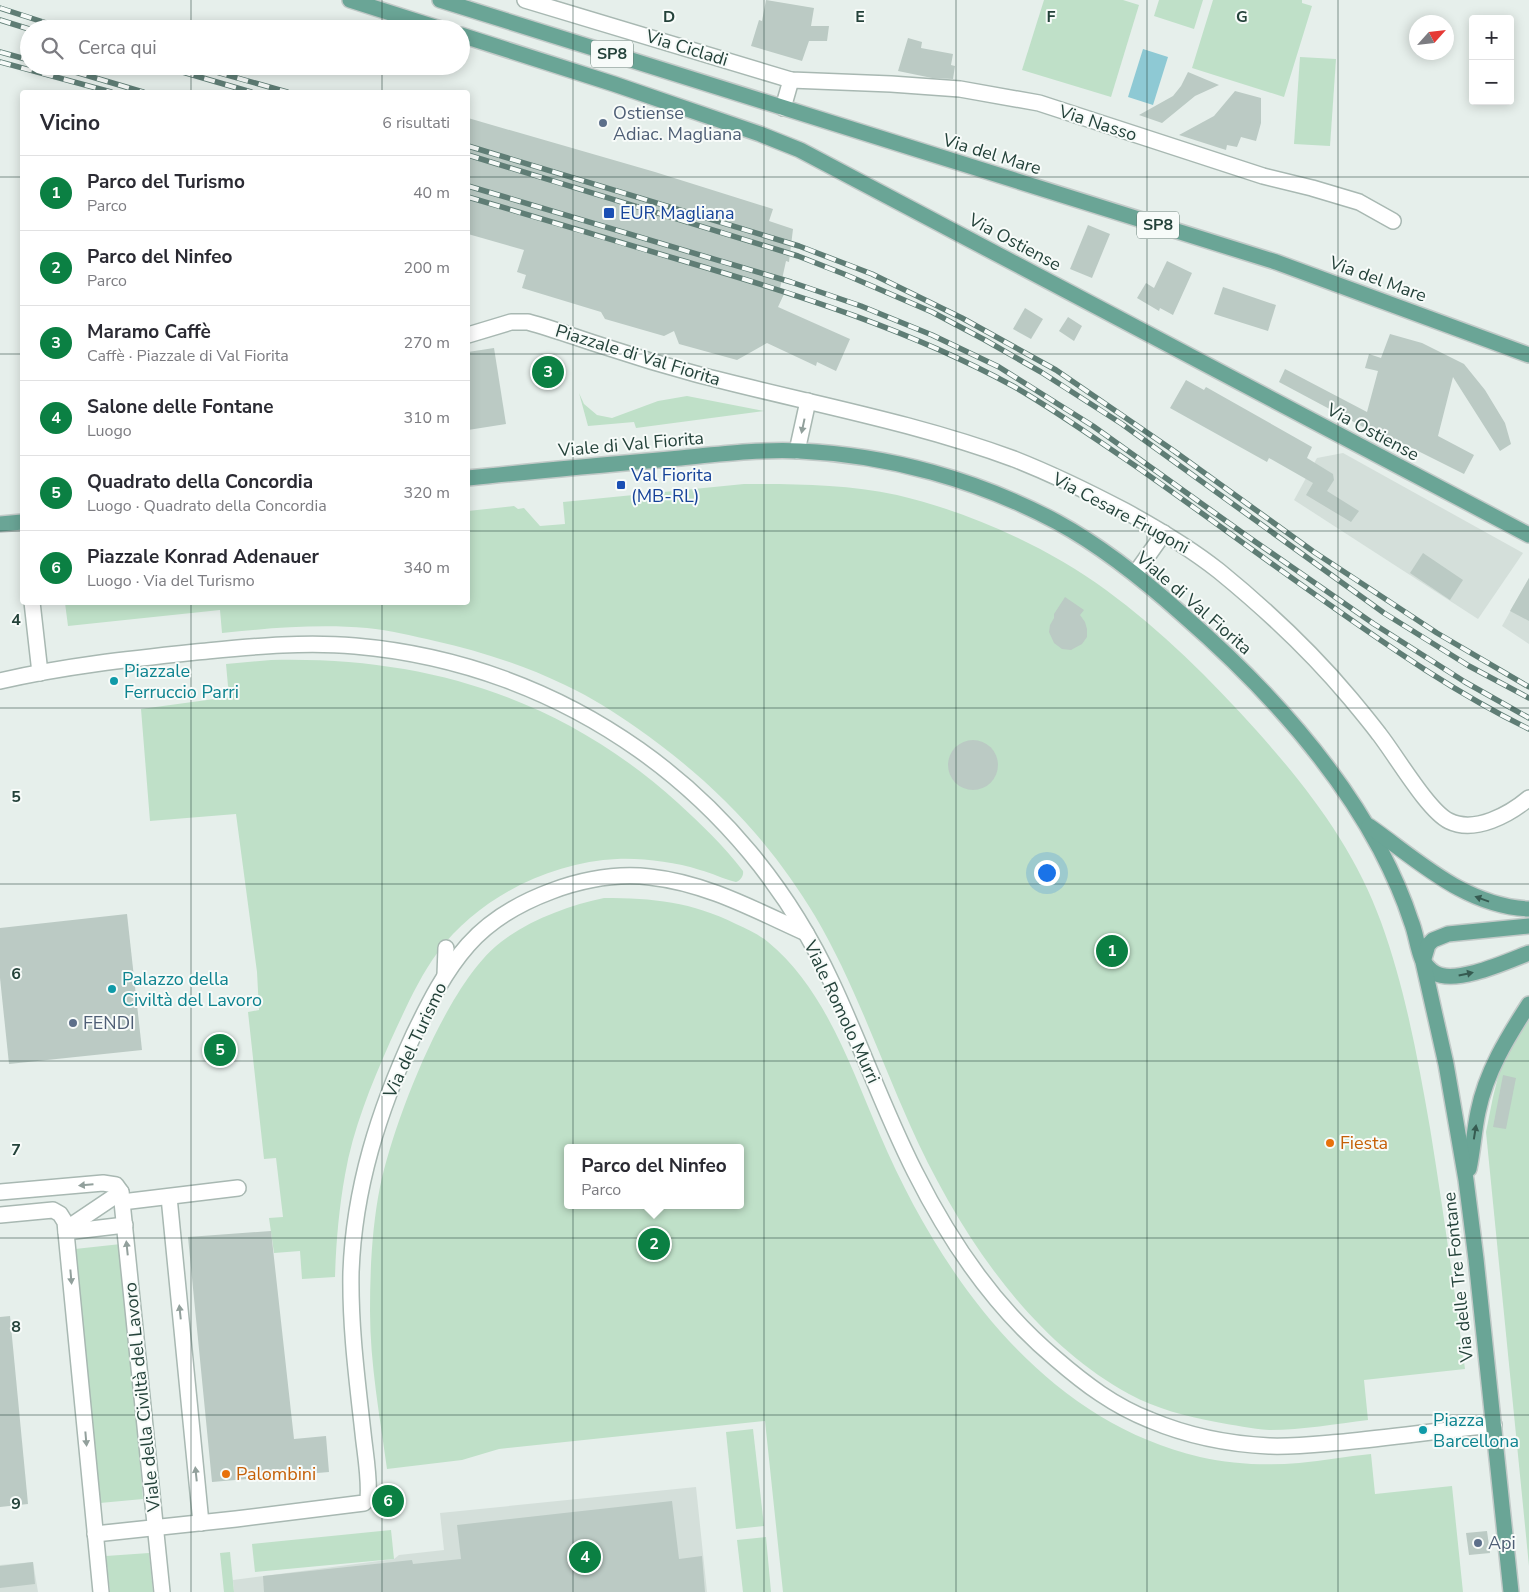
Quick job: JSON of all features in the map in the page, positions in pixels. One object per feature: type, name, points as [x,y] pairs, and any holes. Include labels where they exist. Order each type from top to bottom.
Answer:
[{"type":"main road","points":[[350,0],[413,20]]},
{"type":"main road","name":"Via del Mare","points":[[440,0],[1276,262],[1529,355]]},
{"type":"main road","name":"Via Ostiense","points":[[470,38],[614,84],[760,134],[800,150],[1529,535]]},
{"type":"main road","name":"Viale di Val Fiorita","points":[[470,478],[719,454],[798,451],[845,455],[895,463],[940,475],[979,487],[1057,523],[1135,574],[1208,637],[1263,691],[1327,766],[1383,855],[1412,922],[1423,962]]},
{"type":"main road","points":[[0,524],[20,522]]},
{"type":"main road","points":[[1364,822],[1431,872],[1460,890],[1495,904],[1529,909]]},
{"type":"main road","points":[[1529,926],[1440,936],[1428,945],[1423,962],[1435,972],[1445,977],[1452,977],[1493,967],[1529,953]]},
{"type":"main road","name":"Via delle Tre Fontane","points":[[1423,962],[1445,1057],[1466,1180],[1511,1592]]},
{"type":"main road","points":[[1466,1180],[1478,1112],[1486,1082],[1504,1044],[1529,1004]]},
{"type":"street","name":"Via Cicladi","points":[[525,0],[791,80]]},
{"type":"street","points":[[783,108],[791,80]]},
{"type":"street","name":"Via Nasso","points":[[791,80],[960,89],[1039,104],[1263,176],[1359,202],[1393,221]]},
{"type":"street","name":"Piazzale di Val Fiorita","points":[[470,334],[510,322],[528,322],[695,374],[808,401]]},
{"type":"street","points":[[798,451],[808,401]]},
{"type":"street","name":"Via Cesare Frugoni","points":[[808,401],[913,428],[1016,460],[1072,484],[1164,533],[1201,557],[1259,603],[1308,650],[1352,700],[1427,799],[1446,819],[1453,823],[1487,822],[1507,814],[1529,798]]},
{"type":"street","points":[[1135,574],[1164,533]]},
{"type":"street","points":[[0,681],[40,673],[32,605]]},
{"type":"street","name":"Viale Romolo Murri","points":[[40,673],[146,657],[225,649],[315,644],[352,645],[396,651],[463,665],[529,687],[559,701],[637,747],[675,776],[726,824],[753,855],[785,899],[831,980],[899,1137],[937,1214],[963,1255],[1011,1316],[1079,1380],[1118,1405],[1149,1420],[1186,1433],[1227,1442],[1293,1446],[1494,1425]]},
{"type":"street","name":"Via del Turismo","points":[[201,1523],[364,1503],[368,1499],[353,1347],[351,1301],[352,1258],[359,1202],[368,1155],[386,1102],[418,1026],[446,975],[468,945],[488,926],[524,904],[558,890],[599,878],[616,876],[650,877],[694,885],[718,893],[806,933]]},
{"type":"street","points":[[446,948],[446,975]]},
{"type":"street","points":[[0,1192],[108,1183],[116,1185],[122,1197]]},
{"type":"street","points":[[66,1230],[122,1197],[169,1197],[238,1188]]},
{"type":"street","name":"Viale della Civiltà del Lavoro","points":[[122,1197],[162,1592]]},
{"type":"street","points":[[96,1534],[201,1523],[169,1197]]},
{"type":"street","points":[[0,1215],[53,1210],[62,1216],[66,1230],[101,1592]]},
{"type":"street","points":[[66,1230],[124,1225]]},
{"type":"shaded area","points":[[1343,453],[1523,553],[1478,619],[1294,500],[1317,458]]},
{"type":"shaded area","points":[[1529,578],[1529,644],[1502,626]]},
{"type":"shaded area","points":[[696,1487],[707,1592],[234,1592],[233,1580],[394,1559],[399,1555],[444,1550],[440,1513]]},
{"type":"shaded area","points":[[33,1562],[38,1592],[0,1592],[0,1565]]},
{"type":"green space","points":[[1044,0],[1123,0],[1139,5],[1111,97],[1022,70]]},
{"type":"green space","points":[[1159,0],[1203,0],[1194,29],[1154,16]]},
{"type":"green space","points":[[1213,0],[1302,0],[1302,3],[1312,6],[1284,97],[1192,68]]},
{"type":"green space","points":[[1300,57],[1336,59],[1330,146],[1294,144]]},
{"type":"green space","points":[[579,393],[584,404],[597,415],[612,418],[658,401],[687,396],[764,411],[636,428],[634,422],[588,426]]},
{"type":"green space","points":[[744,484],[840,487],[897,495],[979,521],[1006,532],[1059,559],[1126,605],[1185,656],[1256,730],[1328,820],[1358,869],[1381,922],[1397,972],[1416,1050],[1444,1218],[1465,1369],[1364,1380],[1368,1420],[1281,1430],[1250,1428],[1216,1422],[1160,1408],[1129,1394],[1092,1371],[1027,1312],[999,1278],[949,1203],[910,1125],[854,993],[829,941],[815,916],[778,861],[758,836],[690,768],[637,728],[584,695],[533,671],[485,654],[418,637],[376,629],[313,627],[222,633],[220,610],[68,626],[65,605],[470,605],[470,511],[514,506],[518,509],[524,508],[540,526],[565,524],[563,502]]},
{"type":"green space","points":[[271,660],[328,661],[384,666],[437,676],[489,691],[539,711],[587,736],[634,767],[695,819],[743,871],[743,875],[736,882],[690,867],[638,859],[617,859],[566,867],[517,886],[473,915],[454,933],[424,973],[383,1058],[363,1107],[348,1158],[343,1187],[338,1226],[335,1277],[302,1279],[300,1251],[274,1253],[269,1218],[283,1217],[276,1158],[264,1159],[248,1012],[259,1010],[257,972],[236,814],[150,821],[141,709],[229,697],[226,664]]},
{"type":"green space","points":[[604,898],[656,900],[688,906],[720,917],[756,934],[768,942],[788,961],[806,983],[835,1031],[904,1188],[933,1239],[966,1289],[1003,1335],[1045,1376],[1092,1411],[1143,1438],[1200,1457],[1236,1463],[1287,1464],[1371,1454],[1375,1494],[1452,1486],[1463,1592],[783,1592],[765,1421],[499,1449],[462,1460],[387,1469],[370,1331],[370,1280],[377,1202],[397,1126],[410,1091],[443,1020],[461,988],[481,962],[512,934],[537,920],[564,909]]},
{"type":"green space","points":[[1529,1016],[1529,1566],[1486,1132],[1502,1061]]},
{"type":"green space","points":[[121,1244],[143,1499],[100,1503],[75,1249]]},
{"type":"green space","points":[[753,1429],[764,1526],[736,1529],[726,1432]]},
{"type":"green space","points":[[391,1530],[394,1559],[255,1572],[252,1544]]},
{"type":"green space","points":[[766,1537],[771,1592],[743,1592],[737,1540]]},
{"type":"green space","points":[[230,1552],[234,1592],[224,1592],[220,1553]]},
{"type":"green space","points":[[149,1553],[153,1592],[110,1592],[106,1556]]},
{"type":"water","points":[[1143,49],[1168,57],[1153,105],[1128,97]]},
{"type":"building","points":[[766,0],[814,8],[811,26],[829,26],[827,41],[809,41],[802,61],[751,46],[759,20],[762,21]]},
{"type":"building","points":[[908,38],[922,42],[921,48],[953,54],[951,65],[955,66],[953,79],[932,78],[898,71]]},
{"type":"building","points":[[1188,72],[1219,85],[1195,96],[1162,123],[1139,115],[1173,96]]},
{"type":"building","points":[[1235,91],[1261,98],[1261,123],[1256,141],[1241,137],[1237,147],[1227,145],[1226,150],[1179,135],[1214,116]]},
{"type":"building","points":[[470,119],[655,172],[773,209],[769,221],[793,229],[789,262],[786,261],[779,293],[784,294],[778,307],[850,339],[836,371],[817,362],[816,366],[767,343],[737,360],[679,344],[674,331],[664,336],[605,319],[601,312],[522,288],[526,275],[517,272],[524,250],[470,235]]},
{"type":"building","points":[[1088,225],[1110,234],[1092,278],[1070,269]]},
{"type":"building","points":[[1167,261],[1192,273],[1173,315],[1160,308],[1159,311],[1137,298],[1146,283],[1154,288]]},
{"type":"building","points":[[1223,287],[1276,305],[1268,331],[1214,314]]},
{"type":"building","points":[[1025,308],[1043,319],[1031,339],[1013,329]]},
{"type":"building","points":[[1068,317],[1082,326],[1074,341],[1059,331]]},
{"type":"building","points":[[1390,334],[1422,343],[1464,364],[1485,390],[1505,423],[1511,444],[1500,451],[1453,377],[1438,436],[1474,455],[1464,474],[1396,440],[1395,444],[1279,382],[1285,369],[1367,412],[1378,371],[1365,368],[1369,354],[1381,358]]},
{"type":"building","points":[[494,348],[506,424],[470,430],[470,352]]},
{"type":"building","points":[[1186,380],[1204,390],[1206,387],[1312,447],[1307,458],[1333,474],[1334,480],[1327,491],[1359,511],[1351,522],[1306,495],[1313,483],[1269,458],[1267,462],[1170,408]]},
{"type":"building","points":[[1423,553],[1463,580],[1450,600],[1410,573]]},
{"type":"building","points":[[1529,578],[1529,621],[1510,611]]},
{"type":"building","points":[[1065,597],[1084,610],[1080,615],[1087,629],[1087,637],[1082,644],[1071,650],[1062,649],[1054,643],[1049,632],[1054,614]]},
{"type":"building","points":[[973,740],[983,742],[991,747],[996,755],[998,765],[996,775],[991,783],[983,788],[973,790],[963,788],[955,783],[950,775],[948,765],[950,755],[955,747],[963,742]]},
{"type":"building","name":"Palazzo della Civiltà del Lavoro","points":[[127,914],[142,1050],[9,1064],[0,978],[0,928]]},
{"type":"building","points":[[1503,1075],[1516,1078],[1506,1129],[1493,1127]]},
{"type":"building","points":[[271,1231],[294,1439],[326,1436],[329,1472],[212,1482],[188,1237]]},
{"type":"building","points":[[10,1316],[28,1504],[0,1507],[0,1317]]},
{"type":"building","points":[[672,1501],[679,1559],[702,1556],[705,1592],[264,1592],[263,1576],[412,1560],[413,1564],[461,1559],[457,1525]]},
{"type":"building","name":"Api","points":[[1487,1531],[1490,1553],[1469,1555],[1466,1533]]},
{"type":"building","points":[[33,1562],[35,1584],[0,1588],[0,1566]]},
{"type":"railway","points":[[0,8],[37,20]]},
{"type":"railway","points":[[0,20],[20,26]]},
{"type":"railway","points":[[0,52],[20,58]]},
{"type":"railway","points":[[0,62],[20,67]]},
{"type":"railway","points":[[48,75],[104,90]]},
{"type":"railway","points":[[85,75],[136,90]]},
{"type":"railway","points":[[193,75],[244,90]]},
{"type":"railway","points":[[227,75],[280,90]]},
{"type":"railway","points":[[470,147],[799,246],[872,274],[962,318],[1056,370],[1174,451],[1314,552],[1437,633],[1529,687]]},
{"type":"railway","points":[[470,156],[798,256],[932,312],[1041,372],[1122,424],[1384,613],[1469,666],[1529,698]]},
{"type":"railway","points":[[470,187],[791,282],[861,306],[932,335],[999,367],[1093,426],[1374,624],[1465,682],[1529,718]]},
{"type":"railway","points":[[470,198],[812,301],[894,331],[974,366],[1013,386],[1074,424],[1403,655],[1477,702],[1529,729]]},
{"type":"place","name":"Ostiense Adiac. Magliana","points":[[603,123]]},
{"type":"place","name":"EUR Magliana","points":[[609,213]]},
{"type":"place","name":"Maramo Caffè","points":[[548,372]]},
{"type":"place","name":"Val Fiorita (MB-RL)","points":[[621,485]]},
{"type":"place","name":"Piazzale Ferruccio Parri","points":[[114,681]]},
{"type":"place","name":"Parco del Turismo","points":[[1112,951]]},
{"type":"place","name":"Palazzo della Civiltà del Lavoro","points":[[112,989]]},
{"type":"place","name":"FENDI","points":[[73,1023]]},
{"type":"place","name":"Quadrato della Concordia","points":[[220,1050]]},
{"type":"place","name":"Fiesta","points":[[1330,1143]]},
{"type":"place","name":"Parco del Ninfeo","points":[[654,1244]]},
{"type":"place","name":"Piazza Barcellona","points":[[1423,1430]]},
{"type":"place","name":"Palombini","points":[[226,1474]]},
{"type":"place","name":"Piazzale Konrad Adenauer","points":[[388,1501]]},
{"type":"place","name":"Api","points":[[1478,1543]]},
{"type":"place","name":"Salone delle Fontane","points":[[585,1557]]}]
